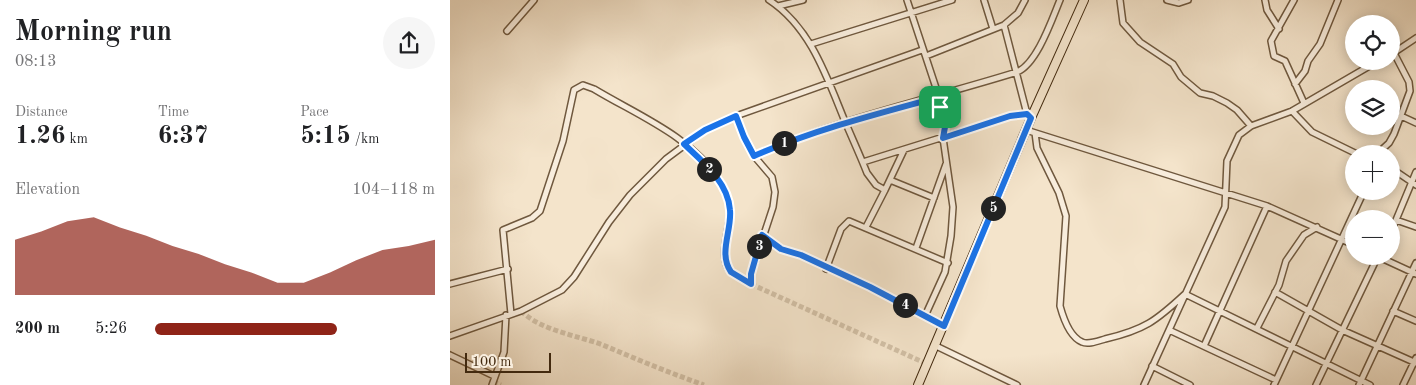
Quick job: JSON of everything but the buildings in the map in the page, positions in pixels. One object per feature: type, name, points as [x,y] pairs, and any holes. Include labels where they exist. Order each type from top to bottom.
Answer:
[{"type":"main road","points":[[918,385],[1026,130],[1029,116],[1084,0]]},
{"type":"street","points":[[507,31],[534,0]]},
{"type":"street","points":[[769,0],[792,18],[810,44],[829,82],[863,162],[876,185],[885,190]]},
{"type":"street","points":[[778,6],[803,0]]},
{"type":"street","points":[[907,0],[939,97],[945,127],[943,138],[953,207],[948,263],[926,316]]},
{"type":"street","points":[[810,44],[952,0]]},
{"type":"street","points":[[984,0],[993,28]]},
{"type":"street","points":[[926,56],[993,28],[1004,26],[1018,13],[1025,0]]},
{"type":"street","points":[[754,156],[778,145],[846,123],[939,97],[1025,68],[1042,42],[1060,0]]},
{"type":"street","points":[[1120,0],[1123,22],[1140,42],[1173,64],[1181,78],[1200,93],[1213,96],[1227,103],[1237,110],[1251,126]]},
{"type":"street","points":[[1167,0],[1178,4],[1188,0]]},
{"type":"street","points":[[1265,0],[1266,10],[1279,29]]},
{"type":"street","points":[[1294,0],[1271,41],[1274,56],[1285,62],[1304,103]]},
{"type":"street","points":[[1295,84],[1320,44],[1338,0]]},
{"type":"street","points":[[863,162],[1010,116],[1029,116],[1022,89],[1016,78],[1017,72],[1004,26]]},
{"type":"street","points":[[1400,48],[1416,38]]},
{"type":"street","points":[[450,336],[545,299],[568,284],[609,222],[630,195],[684,144],[705,130],[736,116],[922,50]]},
{"type":"street","points":[[1387,145],[1401,116],[1410,91],[1410,82],[1400,66]]},
{"type":"street","points":[[1144,385],[1226,207],[1225,183],[1227,161],[1239,135],[1251,126],[1292,111],[1362,70]]},
{"type":"street","points":[[492,385],[504,352],[508,314],[508,269],[503,230],[532,218],[543,206],[563,141],[574,90],[578,87],[588,86],[658,125],[684,144],[719,180],[730,211],[725,252],[728,266],[731,272],[751,284],[751,274],[762,235],[773,207],[775,192],[772,177],[754,156],[736,116]]},
{"type":"street","points":[[1292,111],[1312,132],[1345,148]]},
{"type":"street","points":[[1401,116],[1416,123]]},
{"type":"street","points":[[1026,130],[1227,195],[1268,206],[1318,227],[1345,241]]},
{"type":"street","points":[[1035,133],[1037,148],[1058,192],[1066,216],[1060,306],[1062,316],[1077,339],[1086,343],[1132,333],[1149,324],[1185,294]]},
{"type":"street","points":[[866,227],[904,150]]},
{"type":"street","points":[[916,248],[946,161]]},
{"type":"street","points":[[1400,212],[1414,184],[1416,172]]},
{"type":"street","points":[[1400,174],[1414,184]]},
{"type":"street","points":[[890,180],[934,198]]},
{"type":"street","points":[[1169,330],[1275,383],[1360,200]]},
{"type":"street","points":[[1204,346],[1222,311],[1268,206]]},
{"type":"street","points":[[826,268],[844,225],[849,221],[854,221],[948,263]]},
{"type":"street","points":[[1400,221],[1416,226]]},
{"type":"street","points":[[1257,328],[1275,292],[1286,261],[1304,235],[1318,227]]},
{"type":"street","points":[[762,235],[781,249],[801,255],[870,287],[944,326]]},
{"type":"street","points":[[1360,383],[1393,311],[1414,273],[1416,263]]},
{"type":"street","points":[[1316,385],[1373,265]]},
{"type":"street","points":[[1397,265],[1414,273]]},
{"type":"street","points":[[450,284],[508,269]]},
{"type":"street","points":[[1275,292],[1342,330],[1415,361],[1403,385]]},
{"type":"street","points":[[1185,294],[1292,345],[1360,383],[1370,385]]},
{"type":"street","points":[[1393,311],[1416,321]]},
{"type":"street","points":[[934,345],[1018,385]]},
{"type":"street","points":[[450,355],[494,376]]},
{"type":"street","points":[[1152,366],[1189,385]]},
{"type":"tunnel","points":[[751,284],[927,364]]},
{"type":"tunnel","points":[[521,311],[529,318],[549,328],[603,345],[704,385]]},
{"type":"tunnel","points":[[493,382],[501,385]]},
{"type":"route","points":[[939,97],[940,107],[945,127],[943,138],[1010,116],[1027,114],[1031,118],[944,326],[870,287],[822,267],[801,255],[781,249],[769,238],[762,235],[751,274],[751,284],[731,272],[726,262],[725,252],[730,211],[728,200],[719,180],[684,144],[705,130],[736,116],[754,156],[805,136],[939,97]]}]
